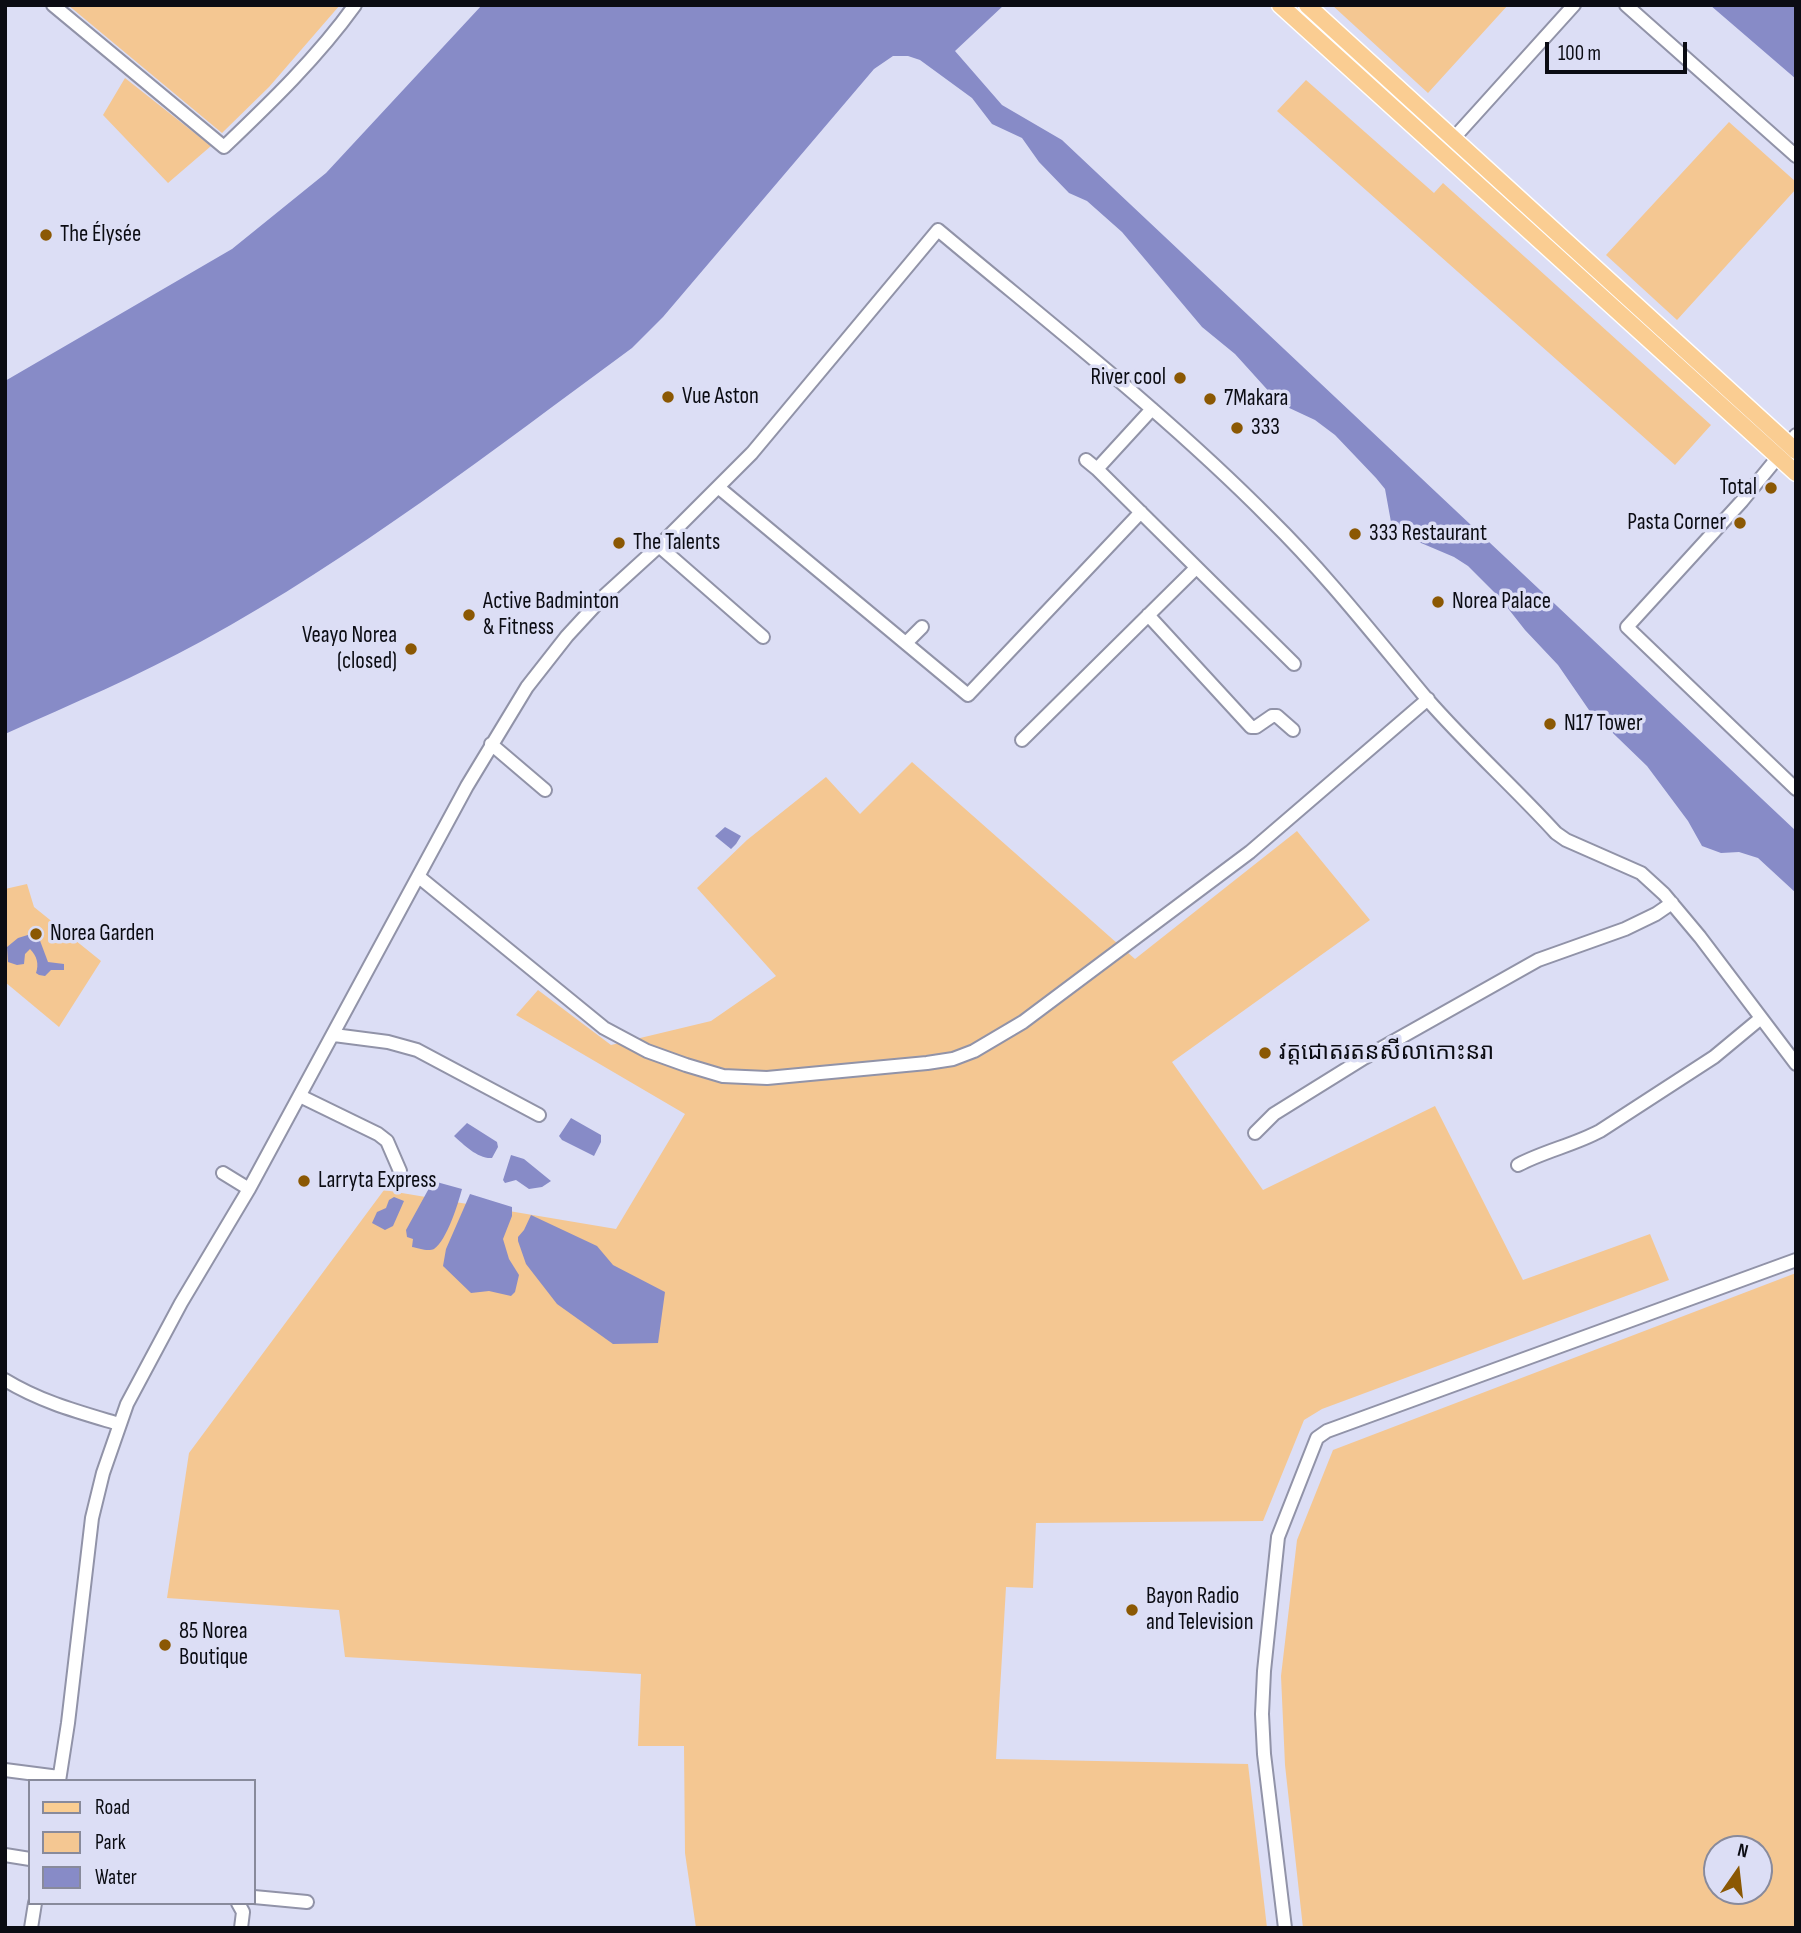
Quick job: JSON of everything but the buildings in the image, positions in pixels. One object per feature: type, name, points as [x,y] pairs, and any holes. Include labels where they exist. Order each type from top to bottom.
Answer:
[{"type":"main road","points":[[1280,5],[1789,446]]},
{"type":"main road","points":[[1307,5],[1789,446],[1796,473]]},
{"type":"street","points":[[53,5],[224,147],[277,96],[336,31],[355,5]]},
{"type":"street","points":[[1453,139],[1574,5]]},
{"type":"street","points":[[1626,5],[1796,156]]},
{"type":"street","points":[[5,1770],[59,1779],[92,1518],[103,1473],[127,1404],[181,1303],[249,1189],[334,1035],[491,744],[527,687],[559,645],[603,597],[659,546],[752,453],[938,230],[1152,409],[1294,543],[1468,744],[1560,837],[1641,873],[1672,904],[1796,1064]]},
{"type":"street","points":[[1152,409],[1091,465],[1294,664]]},
{"type":"street","points":[[1789,446],[1627,627],[1796,789]]},
{"type":"street","points":[[718,487],[968,695],[1141,512]]},
{"type":"street","points":[[659,546],[763,637]]},
{"type":"street","points":[[1022,740],[1196,568]]},
{"type":"street","points":[[1148,615],[1251,727],[1277,716],[1293,730]]},
{"type":"street","points":[[906,643],[922,627]]},
{"type":"street","points":[[418,877],[604,1028],[647,1051],[686,1065],[723,1076],[767,1078],[940,1061],[974,1051],[1034,1014],[1250,852],[1428,699]]},
{"type":"street","points":[[491,744],[545,790]]},
{"type":"street","points":[[1255,1133],[1274,1114],[1538,960],[1625,929],[1672,904]]},
{"type":"street","points":[[1518,1166],[1536,1155],[1583,1140],[1600,1131],[1714,1057],[1761,1018]]},
{"type":"street","points":[[334,1035],[388,1042],[417,1050],[539,1115]]},
{"type":"street","points":[[300,1096],[378,1134],[387,1141],[400,1171]]},
{"type":"street","points":[[223,1173],[249,1189]]},
{"type":"street","points":[[1285,1928],[1264,1754],[1264,1671],[1278,1537],[1317,1438],[1327,1430],[1796,1260]]},
{"type":"street","points":[[5,1380],[26,1393],[58,1406],[119,1424]]},
{"type":"street","points":[[5,1855],[28,1859]]},
{"type":"street","points":[[256,1897],[307,1902]]},
{"type":"street","points":[[31,1928],[35,1905]]},
{"type":"street","points":[[239,1905],[243,1912],[241,1928]]},
{"type":"green space","points":[[68,5],[340,5],[269,87],[222,133]]},
{"type":"green space","points":[[1332,5],[1508,5],[1428,93]]},
{"type":"green space","points":[[125,78],[211,146],[168,183],[103,115]]},
{"type":"green space","points":[[1306,80],[1434,193],[1443,183],[1711,425],[1675,465],[1277,111]]},
{"type":"green space","points":[[1729,122],[1796,182],[1796,189],[1677,320],[1606,255]]},
{"type":"green space","points":[[912,762],[1135,959],[1297,831],[1370,920],[1172,1062],[1263,1190],[1435,1106],[1523,1280],[1650,1234],[1669,1280],[1322,1409],[1304,1420],[1263,1521],[1036,1523],[1033,1588],[1006,1587],[996,1759],[1248,1764],[1267,1928],[696,1928],[685,1853],[684,1746],[638,1746],[641,1674],[345,1657],[339,1610],[167,1598],[189,1453],[384,1190],[616,1229],[685,1114],[516,1015],[538,990],[611,1045],[711,1021],[776,976],[697,888],[747,840],[826,777],[860,814]]},
{"type":"green space","name":"Norea Garden","points":[[27,884],[34,907],[101,961],[59,1027],[5,982],[5,889]]},
{"type":"green space","points":[[1796,1273],[1796,1928],[1303,1928],[1285,1765],[1281,1676],[1297,1540],[1333,1450]]},
{"type":"water","points":[[482,5],[1004,5],[955,51],[1002,105],[1062,140],[1796,831],[1796,893],[1758,858],[1739,852],[1721,853],[1702,846],[1688,821],[1647,766],[1589,710],[1558,665],[1468,566],[1399,530],[1391,522],[1385,489],[1335,435],[1273,396],[1235,354],[1202,327],[1122,232],[1087,201],[1069,193],[1039,162],[1022,138],[992,124],[972,98],[920,60],[908,56],[893,56],[874,69],[663,317],[632,348],[422,502],[314,575],[154,666],[5,734],[5,381],[232,249],[326,173]]},
{"type":"water","points":[[1710,5],[1796,5],[1796,79]]},
{"type":"water","points":[[725,827],[741,836],[731,849],[715,836]]},
{"type":"water","points":[[31,934],[39,938],[48,962],[64,964],[64,970],[51,970],[45,976],[39,975],[36,973],[36,957],[30,949],[25,954],[24,964],[8,962],[7,947],[18,938]]},
{"type":"water","points":[[571,1118],[601,1135],[601,1142],[594,1156],[559,1136]]},
{"type":"water","points":[[467,1123],[497,1142],[498,1147],[492,1158],[476,1154],[454,1136]]},
{"type":"water","points":[[511,1155],[524,1159],[551,1181],[542,1187],[529,1189],[516,1180],[505,1183],[503,1180]]},
{"type":"water","points":[[433,1181],[462,1189],[443,1238],[434,1249],[426,1250],[412,1247],[413,1239],[407,1237],[406,1230]]},
{"type":"water","points":[[470,1194],[512,1207],[512,1216],[503,1239],[509,1259],[519,1275],[515,1292],[511,1296],[489,1291],[471,1293],[443,1266],[446,1249]]},
{"type":"water","points":[[394,1197],[404,1201],[393,1226],[385,1230],[372,1223],[377,1212],[386,1208],[389,1200]]},
{"type":"water","points":[[531,1215],[597,1246],[613,1265],[665,1292],[658,1343],[613,1344],[557,1304],[526,1264],[518,1241]]},
{"type":"place","name":"The Élysée","points":[[46,235]]},
{"type":"place","name":"River cool","points":[[1180,378]]},
{"type":"place","name":"Vue Aston","points":[[668,397]]},
{"type":"place","name":"7Makara","points":[[1210,399]]},
{"type":"place","name":"333","points":[[1237,428]]},
{"type":"place","name":"Total","points":[[1771,488]]},
{"type":"place","name":"Pasta Corner","points":[[1740,523]]},
{"type":"place","name":"333 Restaurant","points":[[1355,534]]},
{"type":"place","name":"The Talents","points":[[619,543]]},
{"type":"place","name":"Norea Palace","points":[[1438,602]]},
{"type":"place","name":"Active Badminton & Fitness","points":[[469,615]]},
{"type":"place","name":"Veayo Norea (closed)","points":[[411,649]]},
{"type":"place","name":"N17 Tower","points":[[1550,724]]},
{"type":"place","name":"Norea Garden","points":[[36,934]]},
{"type":"place","name":"វត្តជោតរតនសីលាកោះនរា","points":[[1265,1053]]},
{"type":"place","name":"Larryta Express","points":[[304,1181]]},
{"type":"place","name":"Bayon Radio and Television","points":[[1132,1610]]},
{"type":"place","name":"85 Norea Boutique","points":[[165,1645]]}]
